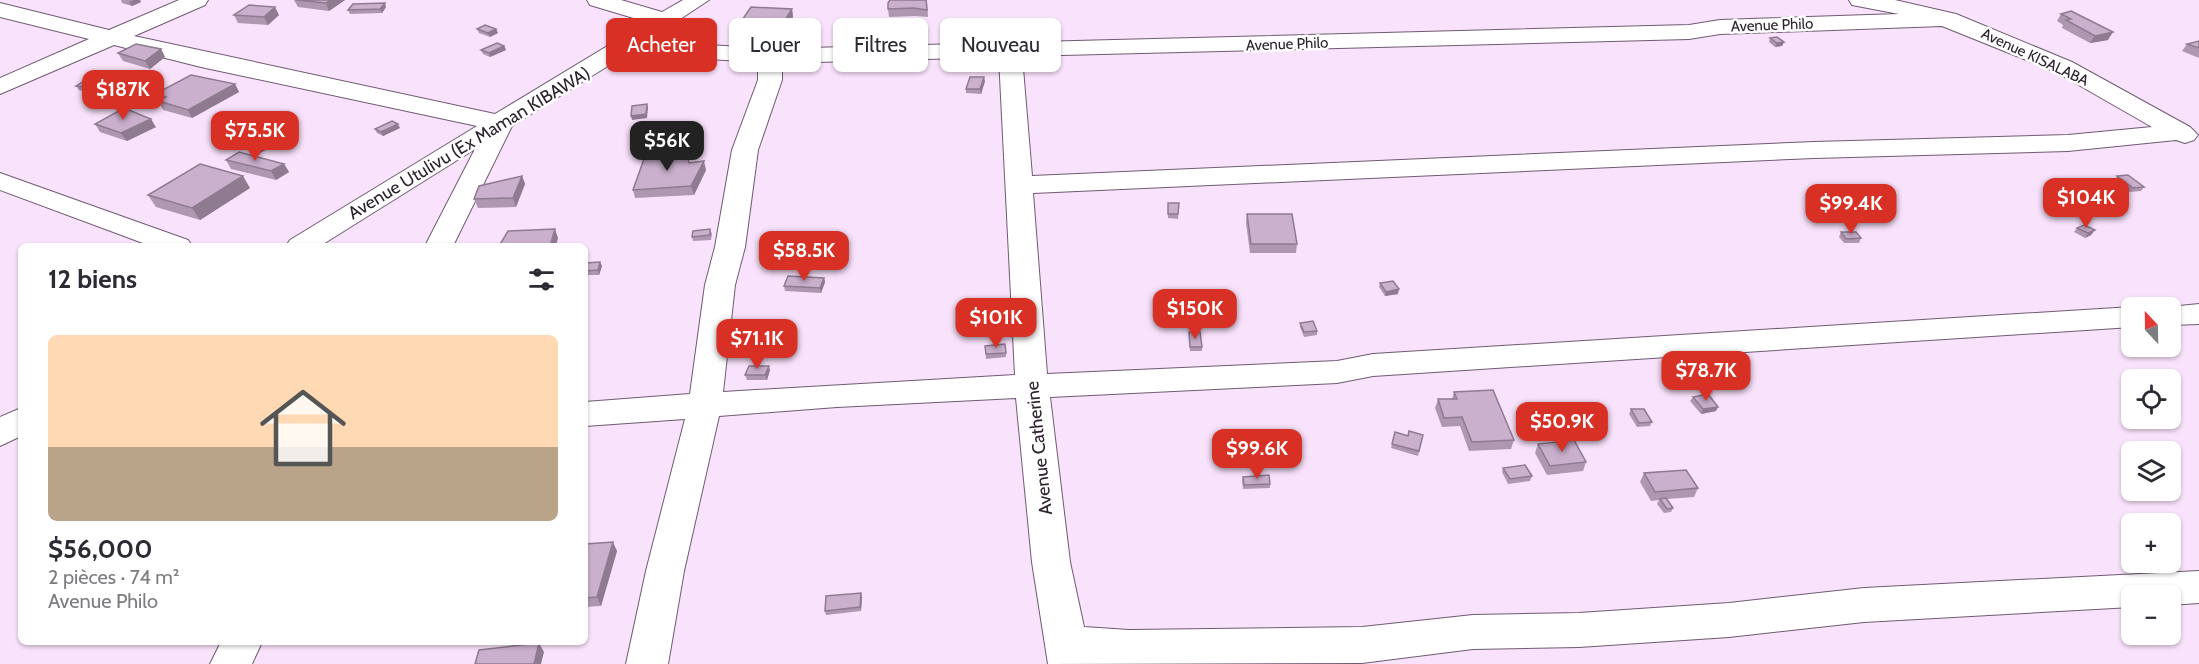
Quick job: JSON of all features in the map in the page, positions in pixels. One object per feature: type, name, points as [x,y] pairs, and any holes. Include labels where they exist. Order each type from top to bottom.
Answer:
[{"type":"street","points":[[0,87],[117,38],[197,0]]},
{"type":"street","points":[[598,0],[657,18]]},
{"type":"street","name":"Avenue Utulivu (Ex Maman KIBAWA)","points":[[667,18],[698,0]]},
{"type":"street","name":"Avenue KISALABA","points":[[1860,0],[1948,19],[2064,67],[2190,137]]},
{"type":"street","points":[[0,10],[201,60],[501,123],[441,243]]},
{"type":"street","name":"Avenue Philo","points":[[1061,49],[1689,32],[1720,27],[1948,19]]},
{"type":"street","name":"Avenue Philo","points":[[821,55],[940,52]]},
{"type":"street","name":"Avenue Utulivu (Ex Maman KIBAWA)","points":[[305,243],[606,59]]},
{"type":"street","points":[[647,664],[665,571],[705,405],[720,285],[730,247],[746,150],[770,80],[770,72]]},
{"type":"street","name":"Avenue Catherine","points":[[1011,72],[1032,386],[1051,562],[1068,653]]},
{"type":"street","points":[[1019,185],[1814,150],[2190,137]]},
{"type":"street","points":[[0,181],[170,243]]},
{"type":"street","points":[[2181,315],[2199,314]]},
{"type":"street","points":[[588,414],[1032,386],[1337,372],[1373,365],[2121,318]]},
{"type":"street","points":[[0,433],[18,422]]},
{"type":"street","points":[[1068,653],[1129,648],[1362,645],[1473,632],[1579,630],[1729,620],[1864,605],[1959,602],[2199,587]]},
{"type":"street","points":[[231,664],[240,645]]},
{"type":"building","points":[[296,0],[331,0],[326,3]]},
{"type":"building","points":[[890,0],[926,0],[927,10],[888,9]]},
{"type":"building","points":[[385,3],[380,9],[348,10],[353,4]]},
{"type":"building","points":[[249,5],[275,7],[264,17],[234,15]]},
{"type":"building","points":[[751,7],[792,9],[786,18],[743,18]]},
{"type":"building","points":[[2071,11],[2113,32],[2095,36],[2066,20],[2071,19],[2061,14]]},
{"type":"building","points":[[485,25],[496,29],[488,33],[477,29]]},
{"type":"building","points":[[1777,37],[1784,42],[1777,43],[1770,38]]},
{"type":"building","points":[[2199,41],[2199,48],[2187,44]]},
{"type":"building","points":[[497,43],[504,46],[489,53],[481,50]]},
{"type":"building","points":[[136,44],[161,49],[145,61],[118,53]]},
{"type":"building","points":[[191,75],[235,84],[188,110],[159,101],[166,97],[155,94]]},
{"type":"building","points":[[970,77],[984,77],[980,89],[966,89]]},
{"type":"building","points":[[84,81],[92,83],[84,87],[76,86]]},
{"type":"building","points":[[647,104],[646,114],[631,116],[632,106]]},
{"type":"building","points":[[124,108],[151,119],[121,133],[95,124]]},
{"type":"building","points":[[392,121],[398,124],[381,132],[375,129]]},
{"type":"building","points":[[248,136],[268,142],[258,148],[238,142]]},
{"type":"building","points":[[239,152],[284,164],[271,171],[226,160]]},
{"type":"building","points":[[687,154],[689,163],[704,161],[691,186],[633,190],[645,156]]},
{"type":"building","points":[[200,164],[243,176],[192,208],[148,195]]},
{"type":"building","points":[[2128,175],[2144,187],[2133,188],[2117,176]]},
{"type":"building","points":[[522,176],[513,198],[474,199],[479,186]]},
{"type":"building","points":[[1168,203],[1179,203],[1178,214],[1168,214]]},
{"type":"building","points":[[1247,214],[1292,214],[1297,244],[1251,244]]},
{"type":"building","points":[[2084,225],[2095,230],[2088,233],[2077,228]]},
{"type":"building","points":[[555,229],[551,243],[501,243],[508,231]]},
{"type":"building","points":[[710,229],[710,235],[692,237],[693,231]]},
{"type":"building","points":[[1841,232],[1856,232],[1861,238],[1846,239]]},
{"type":"building","points":[[600,262],[598,270],[588,271],[588,263]]},
{"type":"building","points":[[788,276],[824,278],[820,288],[784,286]]},
{"type":"building","points":[[1393,281],[1399,289],[1386,292],[1380,283]]},
{"type":"building","points":[[1313,321],[1317,331],[1304,332],[1300,323]]},
{"type":"building","points":[[1189,332],[1200,332],[1202,347],[1190,347]]},
{"type":"building","points":[[1005,344],[1006,353],[986,354],[985,346]]},
{"type":"building","points":[[749,366],[769,366],[765,375],[745,375]]},
{"type":"building","points":[[1493,390],[1514,440],[1472,442],[1462,417],[1444,418],[1438,399],[1457,399],[1454,392]]},
{"type":"building","points":[[1708,394],[1718,407],[1703,409],[1693,397]]},
{"type":"building","points":[[1631,409],[1644,409],[1652,422],[1639,423]]},
{"type":"building","points":[[1409,431],[1423,435],[1419,451],[1392,444],[1395,432],[1408,436]]},
{"type":"building","points":[[1574,440],[1586,462],[1550,466],[1538,444]]},
{"type":"building","points":[[1525,465],[1532,476],[1510,479],[1503,468]]},
{"type":"building","points":[[1686,470],[1698,488],[1655,492],[1644,473]]},
{"type":"building","points":[[1269,475],[1270,484],[1244,485],[1243,477]]},
{"type":"building","points":[[1666,498],[1673,508],[1667,509],[1660,499]]},
{"type":"building","points":[[613,542],[597,597],[588,598],[588,544]]},
{"type":"building","points":[[861,593],[860,607],[825,611],[826,596]]},
{"type":"building","points":[[539,645],[534,664],[475,664],[479,650]]}]
